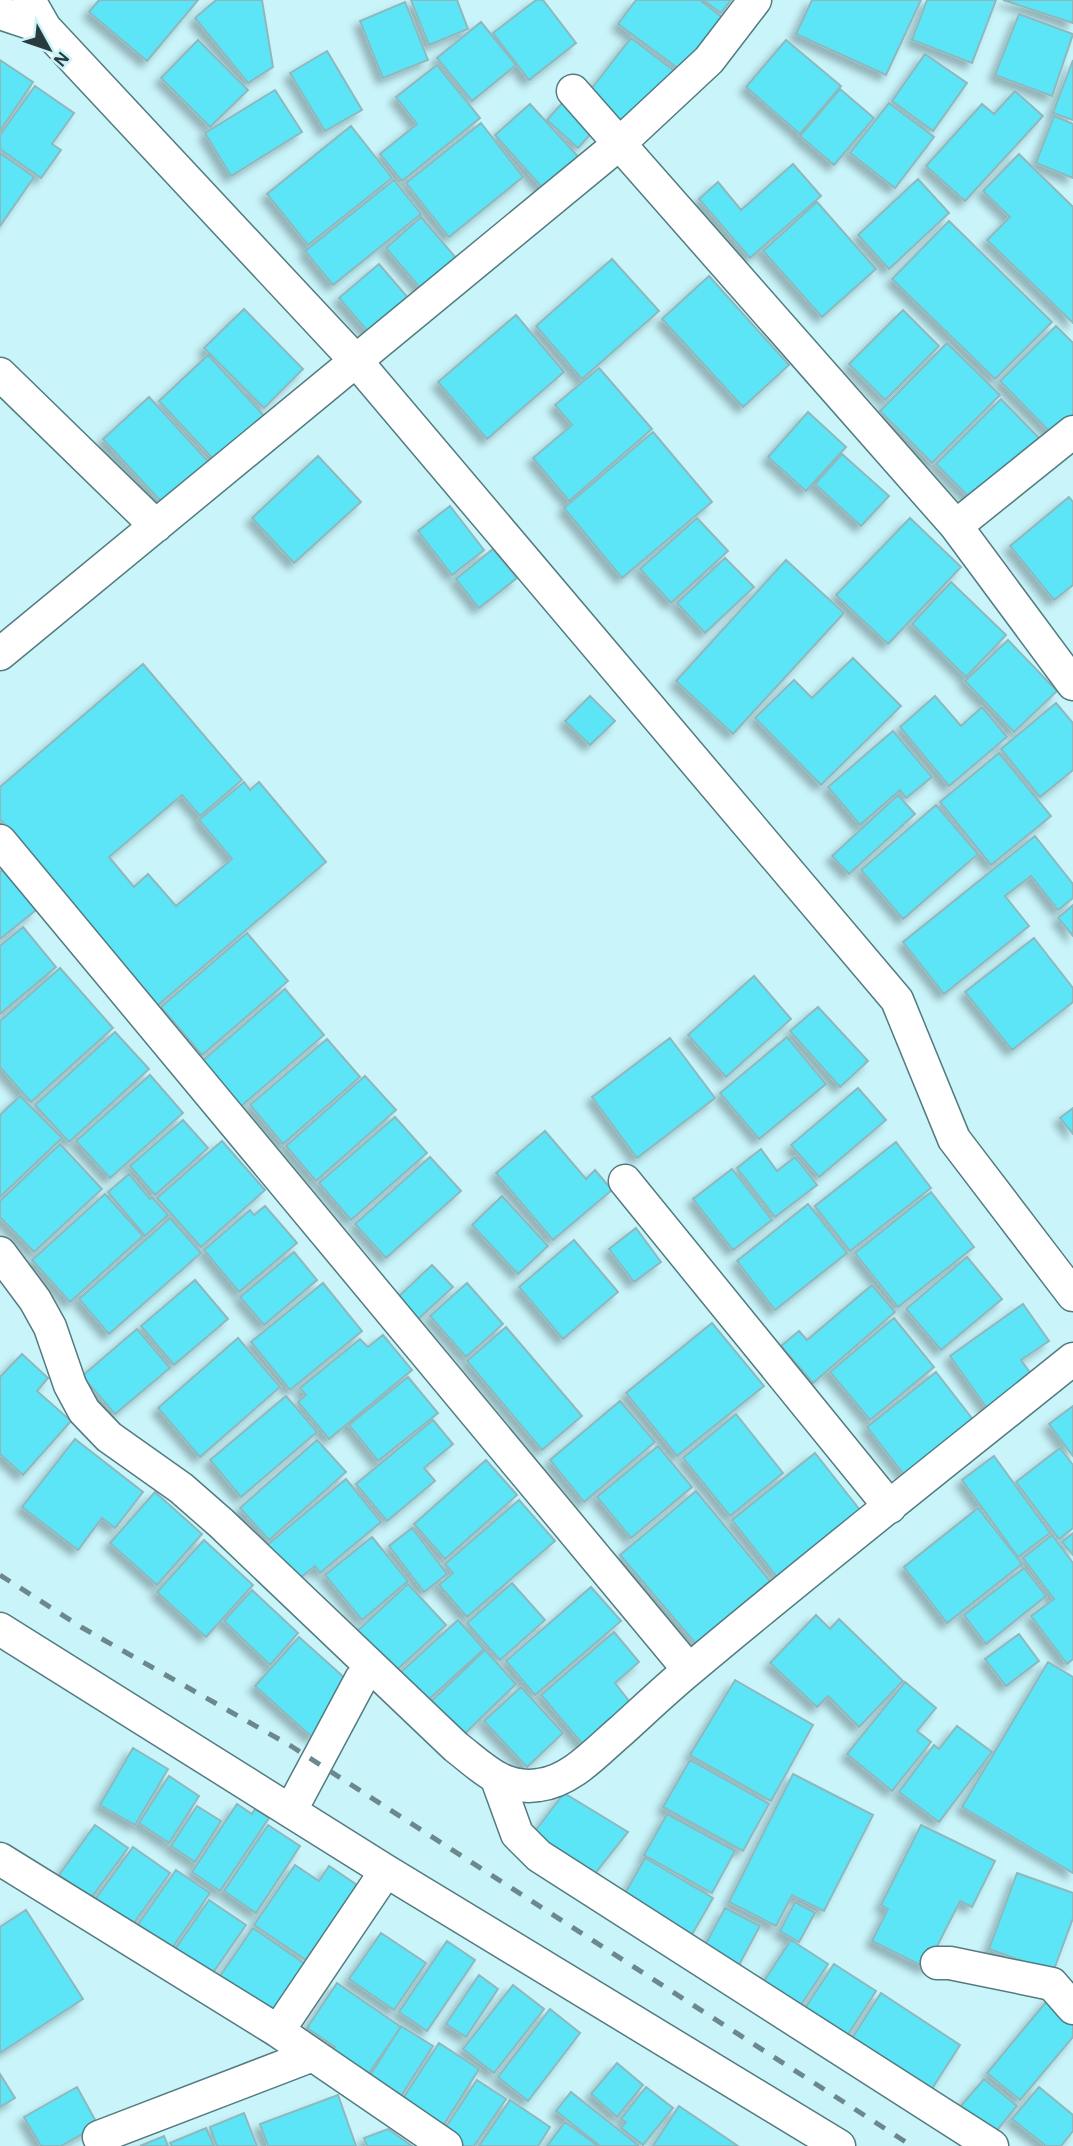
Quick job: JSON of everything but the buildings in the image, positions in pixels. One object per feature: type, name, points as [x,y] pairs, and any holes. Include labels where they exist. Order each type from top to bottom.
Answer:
[{"type":"street","points":[[29,0],[45,29],[357,362],[897,1000],[954,1139],[1073,1295]]},
{"type":"street","points":[[0,654],[619,144],[709,60],[755,0]]},
{"type":"street","points":[[0,13],[45,29]]},
{"type":"street","points":[[573,91],[956,526],[1073,684]]},
{"type":"street","points":[[0,374],[156,526]]},
{"type":"street","points":[[956,526],[1073,432]]},
{"type":"street","points":[[0,841],[689,1670]]},
{"type":"street","points":[[625,1181],[890,1507]]},
{"type":"street","points":[[0,1253],[36,1300],[50,1327],[73,1392],[90,1419],[109,1437],[206,1509],[456,1747],[497,1779],[511,1784],[540,1785],[554,1781],[580,1766],[689,1670],[1073,1359]]},
{"type":"street","points":[[0,1629],[291,1810],[800,2136],[839,2146]]},
{"type":"street","points":[[291,1810],[361,1679],[372,1667]]},
{"type":"street","points":[[497,1779],[517,1834],[539,1856],[992,2146]]},
{"type":"street","points":[[0,1859],[278,2031],[446,2146]]},
{"type":"street","points":[[278,2031],[386,1871]]},
{"type":"street","points":[[937,1963],[1052,1984],[1073,2008]]},
{"type":"street","points":[[99,2137],[313,2055]]},
{"type":"railway","points":[[0,1575],[81,1627],[291,1746],[912,2146]]}]
